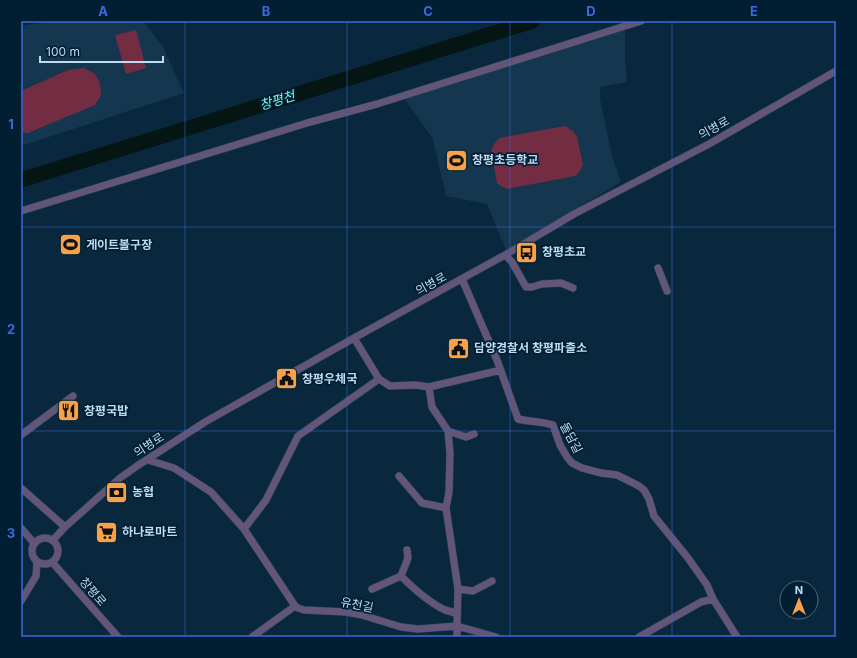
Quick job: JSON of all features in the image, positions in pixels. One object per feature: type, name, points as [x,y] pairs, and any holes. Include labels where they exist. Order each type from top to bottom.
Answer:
[{"type":"street","points":[[21,212],[641,21]]},
{"type":"street","name":"의병로","points":[[53,540],[120,478],[205,422],[505,255],[574,214],[709,144],[836,71]]},
{"type":"street","points":[[505,255],[512,262],[526,287],[561,283],[573,288]]},
{"type":"street","points":[[658,268],[667,291]]},
{"type":"street","name":"돌담길","points":[[462,279],[501,370],[518,419],[546,422],[553,425],[560,445],[566,457],[572,463],[588,470],[617,475],[644,490],[649,499],[654,516],[688,558],[707,585],[714,599]]},
{"type":"street","points":[[354,338],[379,379],[390,386],[415,385],[429,387],[501,370]]},
{"type":"street","points":[[244,529],[266,500],[298,436],[379,379]]},
{"type":"street","points":[[429,387],[432,407],[448,431],[450,453],[449,492],[446,508],[458,589],[457,637]]},
{"type":"street","points":[[21,435],[73,396]]},
{"type":"street","points":[[448,431],[466,437],[474,434]]},
{"type":"street","points":[[148,460],[174,468],[211,492],[244,529],[295,606],[252,637]]},
{"type":"street","points":[[399,476],[422,503],[446,508]]},
{"type":"street","points":[[21,488],[66,527]]},
{"type":"street","points":[[21,528],[34,543]]},
{"type":"street","points":[[21,601],[36,576],[37,562],[32,554],[32,546],[38,539],[47,538],[53,540],[57,545],[58,554],[56,557],[52,562],[46,564],[37,562]]},
{"type":"street","points":[[372,589],[402,576],[408,558],[407,550]]},
{"type":"street","name":"창평로","points":[[52,562],[118,637]]},
{"type":"street","points":[[402,576],[420,594],[444,609],[458,614]]},
{"type":"street","points":[[458,589],[473,591],[492,581]]},
{"type":"street","points":[[639,637],[700,602],[714,599],[737,637]]},
{"type":"street","name":"유천길","points":[[295,606],[304,610],[346,612],[362,615],[401,627],[418,629],[457,626]]},
{"type":"street","points":[[457,626],[496,637]]},
{"type":"shaded area","points":[[54,21],[144,22],[163,47],[184,93],[21,146],[21,26]]},
{"type":"shaded area","name":"창평초등학교","points":[[625,28],[627,82],[600,87],[600,99],[612,156],[621,182],[506,250],[487,204],[446,196],[433,139],[404,98]]},
{"type":"shaded area","points":[[136,30],[146,68],[126,74],[115,35]]},
{"type":"shaded area","points":[[84,68],[95,74],[100,83],[101,95],[95,105],[28,133],[21,132],[21,91],[68,70]]},
{"type":"shaded area","points":[[565,126],[573,131],[577,137],[583,165],[575,176],[507,189],[497,183],[491,152],[494,144],[499,138]]},
{"type":"waterway","name":"창평천","points":[[21,180],[533,21]]},
{"type":"place","name":"창평초등학교","points":[[456,160]]},
{"type":"place","name":"게이트볼구장","points":[[70,245]]},
{"type":"place","name":"창평초교","points":[[527,252]]},
{"type":"place","name":"담양경찰서 창평파출소","points":[[459,348]]},
{"type":"place","name":"창평우체국","points":[[286,379]]},
{"type":"place","name":"창평국밥","points":[[68,411]]},
{"type":"place","name":"농협","points":[[117,492]]},
{"type":"place","name":"하나로마트","points":[[106,532]]}]
